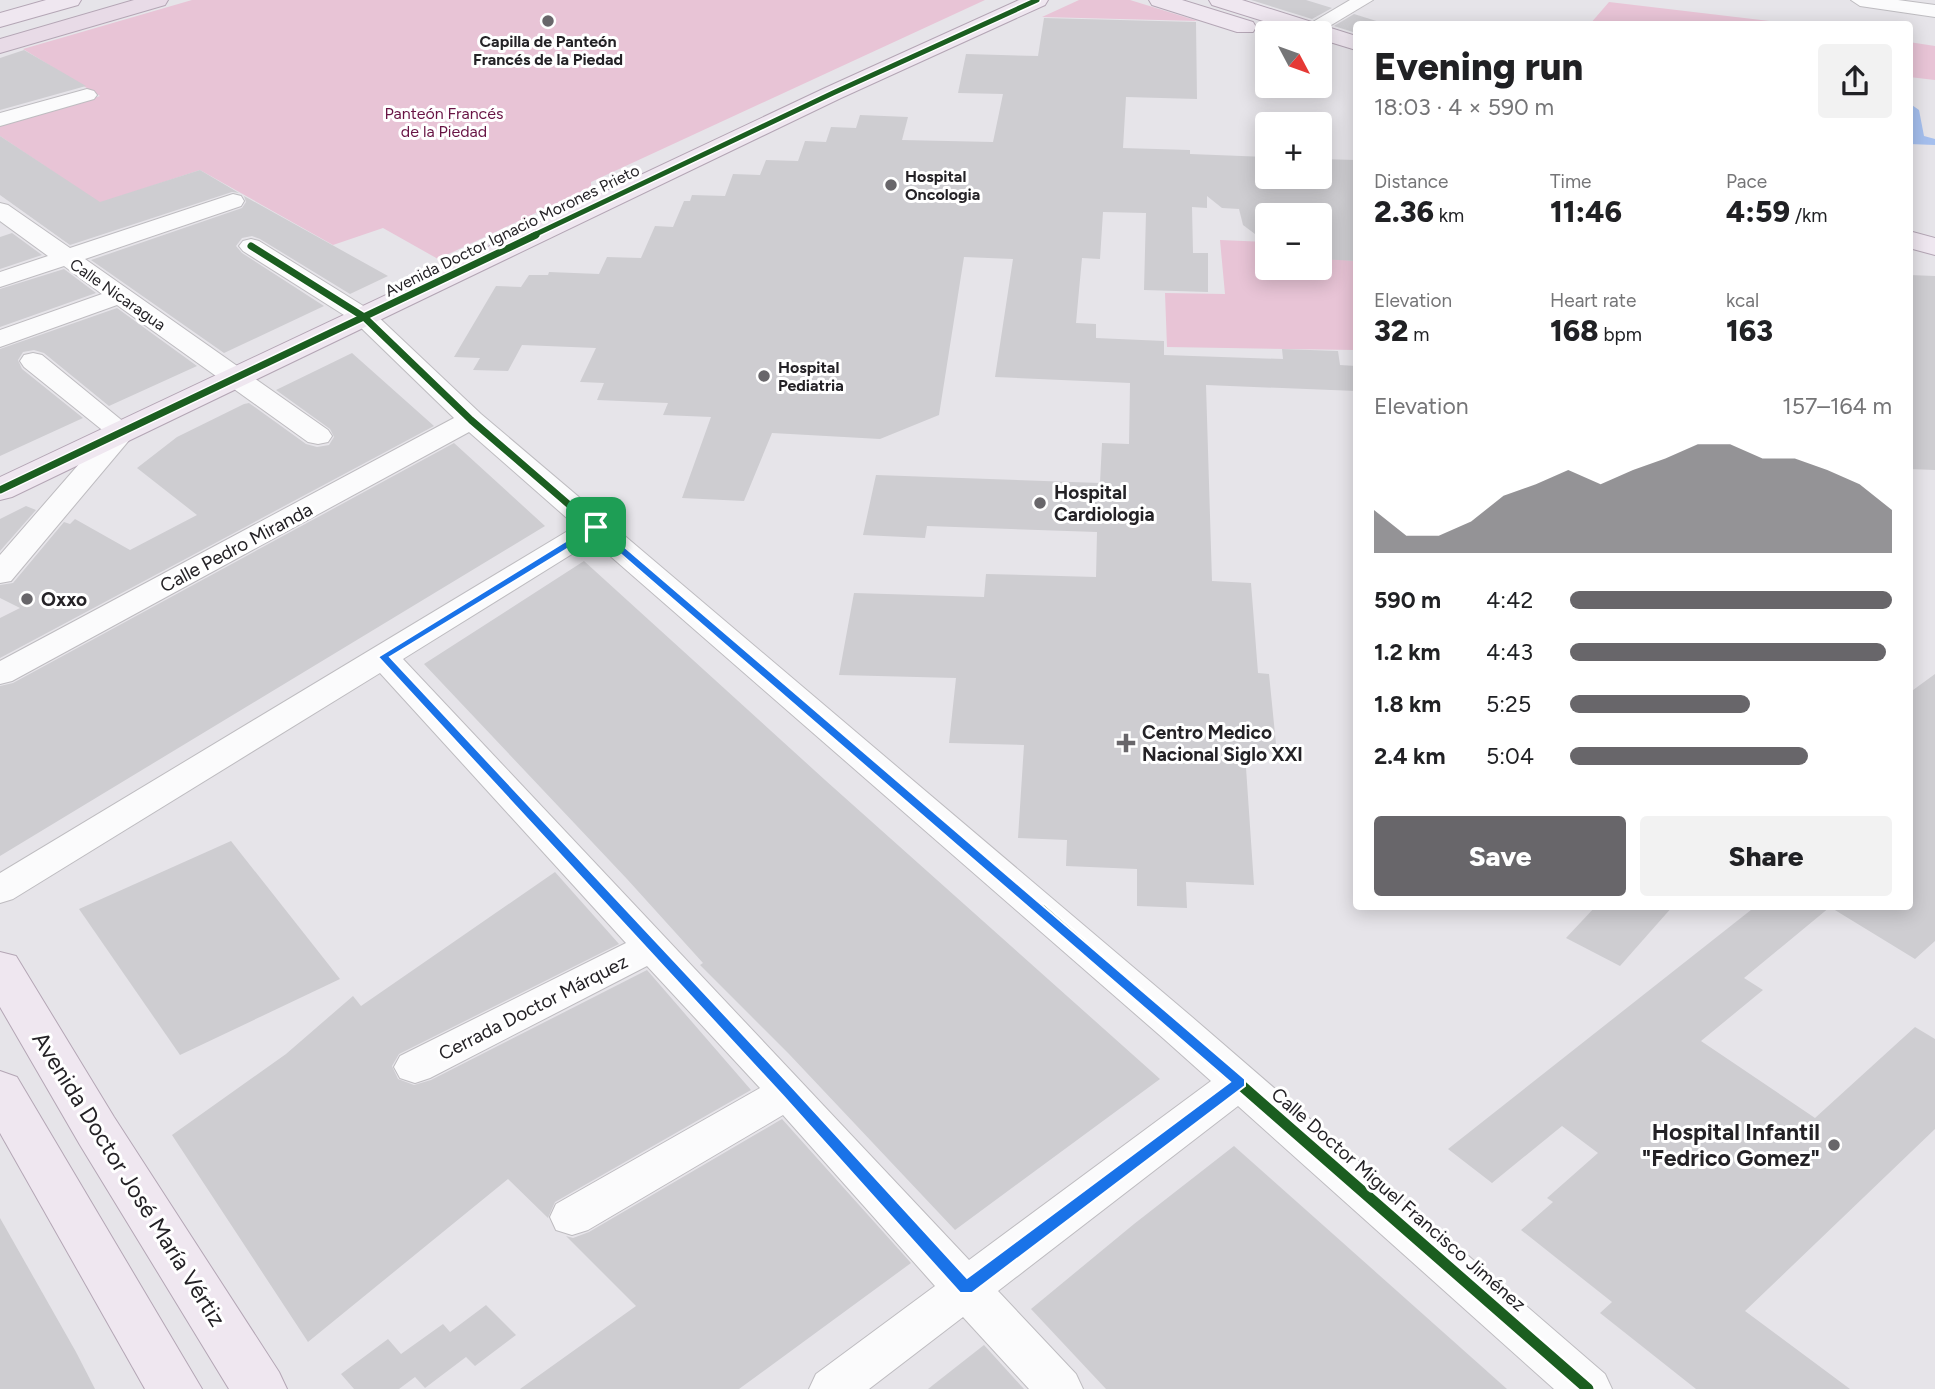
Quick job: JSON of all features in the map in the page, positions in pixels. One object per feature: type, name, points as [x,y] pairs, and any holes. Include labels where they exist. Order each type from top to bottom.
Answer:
[{"type":"highway","points":[[0,30],[104,0]]},
{"type":"highway","points":[[42,34],[157,0]]},
{"type":"main road","points":[[0,20],[70,0]]},
{"type":"main road","name":"Avenida Doctor Ignacio Morones Prieto","points":[[0,490],[833,93],[1037,0]]},
{"type":"main road","points":[[1160,0],[1255,30]]},
{"type":"main road","points":[[1220,0],[1270,21]]},
{"type":"main road","points":[[0,48],[42,34]]},
{"type":"main road","points":[[1332,41],[1353,43]]},
{"type":"main road","points":[[1332,49],[1353,60]]},
{"type":"main road","points":[[1913,219],[1935,226]]},
{"type":"main road","points":[[1913,240],[1935,247]]},
{"type":"main road","name":"Avenida Doctor José María Vértiz","points":[[0,968],[97,1130],[259,1389]]},
{"type":"main road","points":[[0,1090],[174,1389]]},
{"type":"street","points":[[1332,26],[1364,0]]},
{"type":"street","points":[[1860,0],[1935,11]]},
{"type":"street","points":[[0,120],[87,95]]},
{"type":"street","points":[[0,280],[233,201]]},
{"type":"street","name":"Calle Nicaragua","points":[[6,220],[67,257],[317,436]]},
{"type":"street","name":"Calle Doctor Miguel Francisco Jiménez","points":[[251,246],[364,317],[471,420],[1240,1082],[1588,1389]]},
{"type":"street","points":[[0,339],[121,295]]},
{"type":"street","points":[[0,574],[122,432],[33,361]]},
{"type":"street","name":"Calle Pedro Miranda","points":[[0,674],[471,420]]},
{"type":"street","points":[[0,890],[596,527]]},
{"type":"street","points":[[383,657],[788,1092],[1059,1389]]},
{"type":"street","name":"Cerrada Doctor Márquez","points":[[415,1067],[651,947]]},
{"type":"street","points":[[833,1389],[1240,1082]]},
{"type":"street","points":[[572,1217],[788,1092]]},
{"type":"green space","name":"Panteón Francés de la Piedad","points":[[192,0],[985,0],[591,182],[591,187],[438,259],[383,228],[333,245],[200,170],[100,203],[0,136],[0,126],[100,96],[23,49]]},
{"type":"green space","points":[[1079,0],[1130,0],[1198,21],[1042,17]]},
{"type":"green space","points":[[1609,2],[1769,21],[1593,21]]},
{"type":"green space","points":[[1913,43],[1935,46],[1935,80],[1913,77]]},
{"type":"green space","points":[[1220,240],[1255,241],[1255,280],[1332,280],[1332,259],[1353,261],[1353,350],[1167,347],[1165,293],[1225,294]]},
{"type":"water","points":[[1913,106],[1919,110],[1924,136],[1935,139],[1935,145],[1913,144]]},
{"type":"building","points":[[1251,0],[1306,0],[1332,8],[1312,19]]},
{"type":"building","points":[[1354,14],[1376,21],[1353,21],[1353,32],[1334,26]]},
{"type":"building","points":[[1044,18],[1196,22],[1197,99],[1126,97],[1123,148],[1190,150],[1190,154],[1255,157],[1255,189],[1332,189],[1332,159],[1353,160],[1353,261],[1332,260],[1332,203],[1255,203],[1255,234],[1243,225],[1239,209],[1222,208],[1207,196],[1207,208],[1192,207],[1193,253],[1208,253],[1208,292],[1144,290],[1146,213],[1103,212],[1100,259],[1082,258],[1076,323],[1096,324],[1096,338],[1164,341],[1164,355],[1283,359],[1282,349],[1338,351],[1340,365],[1353,366],[1353,391],[1206,385],[1212,581],[1251,583],[1258,673],[1269,674],[1277,754],[1245,753],[1254,885],[1186,882],[1187,908],[1137,906],[1137,869],[1066,866],[1067,840],[1018,838],[1024,745],[949,743],[956,678],[839,675],[854,593],[984,597],[986,574],[1096,577],[1097,532],[927,526],[925,538],[863,535],[876,475],[1100,483],[1102,443],[1129,444],[1130,383],[995,377],[1013,259],[964,257],[939,415],[880,439],[772,433],[744,501],[682,498],[711,417],[663,415],[668,403],[597,400],[604,383],[580,382],[596,348],[522,345],[508,371],[473,370],[480,358],[454,357],[496,286],[521,287],[529,275],[548,275],[549,272],[599,274],[607,257],[641,258],[655,226],[673,227],[684,201],[690,201],[692,195],[725,196],[733,174],[760,175],[766,160],[798,161],[805,141],[826,142],[831,127],[856,128],[860,115],[908,117],[902,140],[993,142],[1003,94],[958,93],[966,54],[1038,56]]},
{"type":"building","points":[[24,50],[86,86],[0,110],[0,58]]},
{"type":"building","points":[[0,136],[100,202],[200,170],[239,193],[232,192],[70,245],[0,195]]},
{"type":"building","points":[[244,196],[388,276],[350,294],[260,239],[252,236],[242,238],[236,246],[242,253],[324,306],[224,353],[91,260],[242,208],[246,202]]},
{"type":"building","points":[[12,233],[42,255],[0,269],[0,237]]},
{"type":"building","points":[[64,269],[96,293],[0,327],[0,289]]},
{"type":"building","points":[[1913,275],[1935,276],[1935,470],[1913,469]]},
{"type":"building","points":[[117,308],[197,366],[109,406],[44,353],[34,350],[23,352],[18,360],[22,369],[83,418],[0,456],[0,349]]},
{"type":"building","points":[[352,353],[434,426],[0,658],[0,618],[20,608],[0,598],[0,585],[13,583],[64,522],[70,524],[75,519],[130,550],[197,515],[137,468],[177,437],[244,404],[249,403],[306,444],[317,447],[329,445],[334,437],[330,429],[276,390]]},
{"type":"building","points":[[454,443],[545,526],[0,856],[0,686],[13,683]]},
{"type":"building","points":[[26,506],[36,510],[0,551],[0,519]]},
{"type":"building","points":[[584,561],[1160,1079],[955,1230],[789,1054],[700,965],[703,963],[627,879],[424,664]]},
{"type":"building","name":"Hospital Infantil \"Fedrico Gomez\"","points":[[1935,674],[1935,941],[1915,959],[1835,910],[1913,910],[1913,690]]},
{"type":"building","points":[[231,841],[340,979],[180,1055],[79,909]]},
{"type":"building","points":[[555,872],[619,944],[399,1054],[392,1066],[398,1079],[414,1085],[431,1080],[647,970],[751,1090],[555,1202],[548,1218],[508,1179],[308,1342],[172,1135],[286,1054],[353,996],[361,1006]]},
{"type":"building","points":[[1592,910],[1669,910],[1620,966],[1566,938]]},
{"type":"building","name":"Hospital Infantil \"Fedrico Gomez\"","points":[[1751,910],[1826,910],[1744,978],[1763,990],[1701,1041],[1815,1118],[1915,1027],[1935,1039],[1935,1129],[1745,1311],[1850,1389],[1696,1389],[1600,1313],[1612,1302],[1521,1230],[1553,1202],[1547,1198],[1598,1153],[1562,1126],[1492,1183],[1448,1149]]},
{"type":"building","points":[[782,1119],[911,1263],[739,1389],[520,1389],[636,1306],[566,1236],[573,1238],[589,1232]]},
{"type":"building","points":[[1234,1146],[1507,1389],[1106,1389],[1031,1309]]},
{"type":"building","points":[[0,1218],[76,1352],[95,1389],[0,1389]]},
{"type":"building","points":[[486,1305],[516,1335],[475,1366],[466,1357],[425,1388],[415,1377],[399,1389],[354,1389],[341,1374],[388,1339],[401,1354],[443,1324],[450,1332]]},
{"type":"building","points":[[984,1345],[1024,1389],[928,1389]]},
{"type":"cycle path","points":[[0,490],[833,93],[1037,0]]},
{"type":"cycle path","points":[[251,246],[364,317],[471,420],[1178,1028],[1588,1389]]},
{"type":"place","name":"Capilla de Panteón Francés de la Piedad","points":[[548,21]]},
{"type":"place","name":"Hospital Oncologia","points":[[891,185]]},
{"type":"place","name":"Hospital Pediatria","points":[[764,376]]},
{"type":"place","name":"Hospital Cardiologia","points":[[1040,503]]},
{"type":"place","name":"Oxxo","points":[[27,599]]},
{"type":"place","name":"Centro Medico Nacional Siglo XXI","points":[[1126,743]]},
{"type":"place","name":"Hospital Infantil \"Fedrico Gomez\"","points":[[1834,1145]]},
{"type":"route","points":[[596,527],[1240,1082],[966,1288],[788,1092],[383,657],[596,527]]}]
